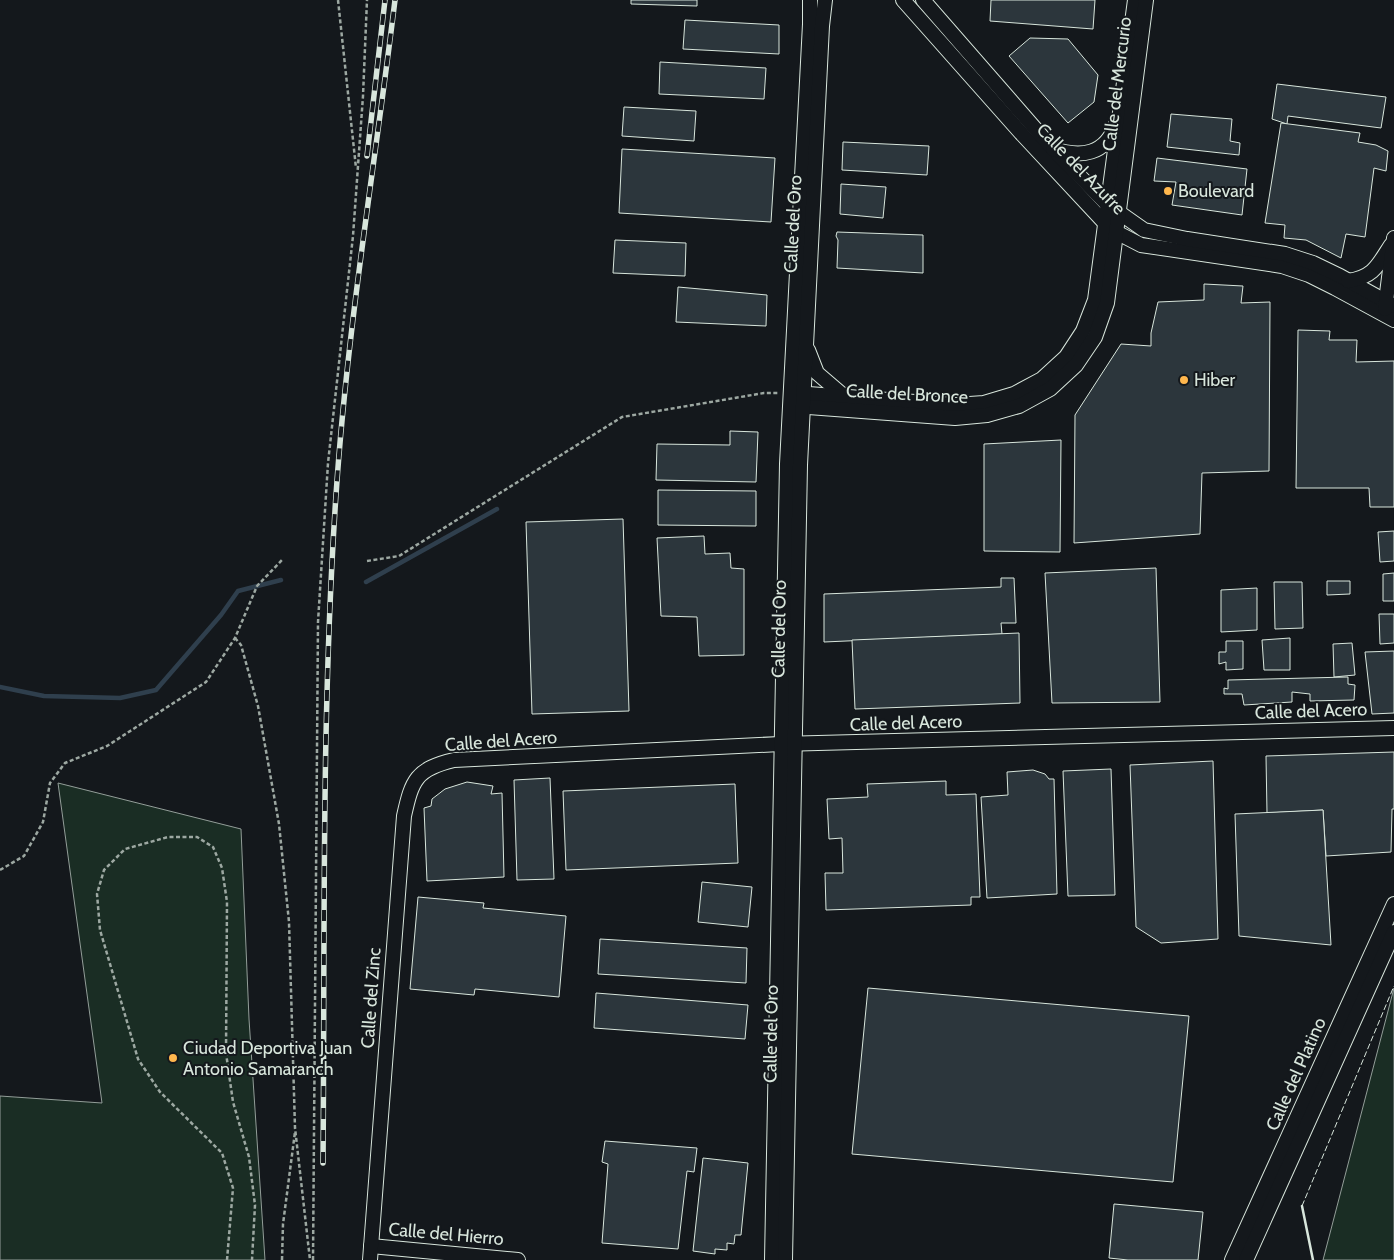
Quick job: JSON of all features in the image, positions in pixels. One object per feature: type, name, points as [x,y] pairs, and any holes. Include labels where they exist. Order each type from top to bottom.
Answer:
[{"type":"street","name":"Calle del Oro","points":[[772,1260],[780,744],[796,399],[810,0]]},
{"type":"street","name":"Calle del Oro","points":[[785,1260],[796,744],[796,399],[806,343],[822,26],[825,0]]},
{"type":"street","points":[[822,26],[834,0]]},
{"type":"street","name":"Calle del Azufre","points":[[903,0],[1021,133],[1104,222],[1116,232],[1141,245],[1282,266],[1389,311]]},
{"type":"street","name":"Calle del Azufre","points":[[923,0],[1052,148],[1113,208],[1144,230],[1187,239],[1285,254],[1348,280],[1389,311]]},
{"type":"street","name":"Calle del Mercurio","points":[[1116,232],[1113,208],[1121,106],[1135,0]]},
{"type":"street","name":"Calle del Mercurio","points":[[1104,222],[1113,208],[1146,0]]},
{"type":"street","points":[[1052,148],[1068,154],[1098,150],[1113,134],[1121,106]]},
{"type":"street","name":"Calle del Bronce","points":[[796,399],[846,397],[955,405],[984,403],[1014,394],[1042,378],[1066,357],[1083,331],[1095,300],[1104,222]]},
{"type":"street","name":"Calle del Bronce","points":[[796,399],[955,418],[986,415],[1019,406],[1050,389],[1076,365],[1095,337],[1107,303],[1116,232]]},
{"type":"street","points":[[1348,280],[1359,279],[1374,270],[1394,239]]},
{"type":"street","points":[[1389,311],[1394,239]]},
{"type":"street","points":[[806,343],[817,373],[846,397]]},
{"type":"street","name":"Calle del Acero","points":[[422,772],[436,764],[454,760],[780,744],[1394,728]]},
{"type":"street","name":"Calle del Zinc","points":[[370,1253],[404,816],[410,791],[422,772]]},
{"type":"street","name":"Calle del Platino","points":[[1232,1260],[1394,904]]},
{"type":"street","name":"Calle del Platino","points":[[1246,1260],[1394,932]]},
{"type":"street","name":"Calle del Hierro","points":[[370,1253],[518,1260]]},
{"type":"path","points":[[338,0],[357,176]]},
{"type":"path","points":[[312,1260],[318,622],[328,463],[352,246],[367,0]]},
{"type":"path","points":[[367,561],[399,556],[622,417],[764,393],[796,399]]},
{"type":"path","points":[[0,870],[24,856],[43,822],[50,783],[65,763],[107,746],[206,682],[236,638],[257,586],[282,560]]},
{"type":"path","points":[[236,638],[241,645],[258,706],[279,824],[289,922],[295,1128],[312,1260]]},
{"type":"path","points":[[227,1260],[232,1188],[222,1153],[160,1092],[138,1059],[100,930],[97,894],[104,870],[125,849],[168,837],[197,837],[213,847],[222,868],[227,902],[226,1053],[233,1102],[249,1156],[255,1205],[252,1260]]},
{"type":"path","points":[[282,1260],[283,1224],[295,1128]]},
{"type":"green space","name":"Ciudad Deportiva Juan Antonio Samaranch","points":[[58,783],[241,829],[249,1019],[265,1260],[0,1260],[0,1096],[102,1103]]},
{"type":"green space","points":[[1394,988],[1394,1260],[1323,1260]]},
{"type":"building","points":[[631,0],[697,0],[697,6],[631,4]]},
{"type":"building","points":[[991,0],[1095,0],[1093,29],[990,21]]},
{"type":"building","points":[[685,20],[779,25],[779,54],[683,49]]},
{"type":"building","points":[[1030,38],[1068,39],[1098,75],[1094,102],[1068,123],[1009,56]]},
{"type":"building","points":[[660,62],[766,68],[764,99],[659,94]]},
{"type":"building","points":[[1277,84],[1386,97],[1381,128],[1288,116],[1287,124],[1272,119]]},
{"type":"building","points":[[624,107],[696,111],[694,141],[622,136]]},
{"type":"building","points":[[1171,114],[1232,119],[1230,141],[1240,143],[1239,155],[1167,147]]},
{"type":"building","points":[[1281,123],[1360,133],[1358,142],[1376,145],[1388,151],[1386,171],[1374,168],[1365,237],[1346,234],[1341,258],[1306,240],[1284,238],[1285,225],[1265,223]]},
{"type":"building","points":[[843,142],[929,146],[927,175],[842,170]]},
{"type":"building","points":[[622,149],[775,158],[771,222],[619,213]]},
{"type":"building","points":[[1157,158],[1247,169],[1242,215],[1172,205],[1176,182],[1154,181]]},
{"type":"building","points":[[841,184],[886,187],[883,218],[840,214]]},
{"type":"building","points":[[837,232],[923,235],[923,273],[837,268]]},
{"type":"building","points":[[615,240],[686,243],[685,276],[613,273]]},
{"type":"building","name":"Hiber","points":[[1204,284],[1243,286],[1241,303],[1270,302],[1269,471],[1202,473],[1200,534],[1074,543],[1075,415],[1121,344],[1151,346],[1151,333],[1158,302],[1204,300]]},
{"type":"building","points":[[678,287],[767,295],[766,326],[676,322]]},
{"type":"building","points":[[1298,330],[1330,331],[1329,340],[1357,340],[1356,362],[1394,361],[1394,507],[1370,507],[1369,488],[1296,488]]},
{"type":"building","points":[[730,431],[758,432],[756,482],[656,480],[657,444],[730,445]]},
{"type":"building","points":[[1061,440],[1060,552],[984,551],[984,444]]},
{"type":"building","points":[[658,490],[756,491],[756,526],[658,525]]},
{"type":"building","points":[[623,519],[629,711],[532,714],[526,522]]},
{"type":"building","points":[[1394,531],[1394,561],[1380,562],[1378,532]]},
{"type":"building","points":[[704,536],[705,554],[730,553],[731,568],[744,569],[744,655],[699,656],[697,617],[661,616],[657,538]]},
{"type":"building","points":[[1156,568],[1160,702],[1052,703],[1045,573]]},
{"type":"building","points":[[1394,573],[1394,601],[1383,601],[1383,574]]},
{"type":"building","points":[[1001,578],[1014,578],[1016,623],[1001,623],[1002,634],[824,642],[824,594],[1001,587]]},
{"type":"building","points":[[1327,581],[1350,581],[1350,594],[1327,595]]},
{"type":"building","points":[[1274,582],[1302,582],[1303,628],[1275,629]]},
{"type":"building","points":[[1257,588],[1257,630],[1221,632],[1221,590]]},
{"type":"building","points":[[1379,614],[1394,614],[1394,643],[1380,644]]},
{"type":"building","points":[[1019,633],[1020,703],[855,709],[852,640]]},
{"type":"building","points":[[1290,638],[1290,670],[1264,670],[1262,640]]},
{"type":"building","points":[[1226,641],[1243,641],[1243,669],[1226,670],[1226,662],[1219,664],[1219,652],[1226,652]]},
{"type":"building","points":[[1352,643],[1355,675],[1334,677],[1333,644]]},
{"type":"building","points":[[1394,651],[1394,713],[1372,714],[1365,652]]},
{"type":"building","points":[[1348,677],[1348,684],[1355,685],[1354,700],[1310,701],[1310,694],[1292,692],[1292,702],[1244,705],[1242,694],[1224,694],[1224,688],[1228,689],[1228,680]]},
{"type":"building","points":[[1394,752],[1394,809],[1392,809],[1391,852],[1326,856],[1323,810],[1267,813],[1266,756]]},
{"type":"building","points":[[1213,761],[1218,939],[1161,943],[1136,927],[1130,765]]},
{"type":"building","points":[[1111,769],[1115,895],[1068,896],[1063,771]]},
{"type":"building","points":[[1033,770],[1045,774],[1049,779],[1054,779],[1057,894],[987,898],[981,797],[1008,795],[1007,772]]},
{"type":"building","points":[[550,778],[554,879],[517,880],[514,780]]},
{"type":"building","points":[[946,781],[946,795],[976,794],[980,897],[971,897],[971,905],[826,910],[825,873],[843,873],[842,838],[829,839],[827,799],[868,797],[867,784]]},
{"type":"building","points":[[467,782],[493,786],[491,794],[502,793],[504,877],[427,881],[424,808],[431,806],[432,799],[445,789]]},
{"type":"building","points":[[735,784],[738,863],[566,870],[563,791]]},
{"type":"building","points":[[1323,810],[1331,945],[1239,936],[1235,814]]},
{"type":"building","points":[[702,882],[752,887],[748,927],[698,922]]},
{"type":"building","points":[[418,897],[484,903],[483,908],[566,916],[559,997],[475,989],[474,995],[410,989]]},
{"type":"building","points":[[600,939],[747,948],[746,983],[598,974]]},
{"type":"building","points":[[868,988],[1189,1016],[1173,1182],[852,1154]]},
{"type":"building","points":[[596,993],[748,1005],[745,1039],[594,1028]]},
{"type":"building","points":[[605,1141],[697,1148],[694,1172],[687,1171],[678,1249],[602,1243],[608,1164],[602,1162]]},
{"type":"building","points":[[703,1158],[748,1163],[741,1235],[735,1235],[734,1244],[727,1243],[727,1250],[715,1249],[715,1254],[693,1251]]},
{"type":"building","points":[[1114,1204],[1203,1212],[1198,1260],[1128,1260],[1109,1258]]},
{"type":"waterway","points":[[366,582],[497,509]]},
{"type":"waterway","points":[[0,687],[44,696],[120,698],[156,690],[221,615],[238,591],[281,580]]},
{"type":"railway","points":[[367,156],[385,0]]},
{"type":"railway","points":[[323,1163],[326,745],[331,578],[336,495],[354,309],[395,0]]},
{"type":"fence","points":[[1302,1206],[1394,986]]},
{"type":"wall","points":[[1302,1206],[1313,1260]]},
{"type":"place","name":"Boulevard","points":[[1168,191]]},
{"type":"place","name":"Hiber","points":[[1184,380]]},
{"type":"place","name":"Ciudad Deportiva Juan Antonio Samaranch","points":[[173,1058]]}]
